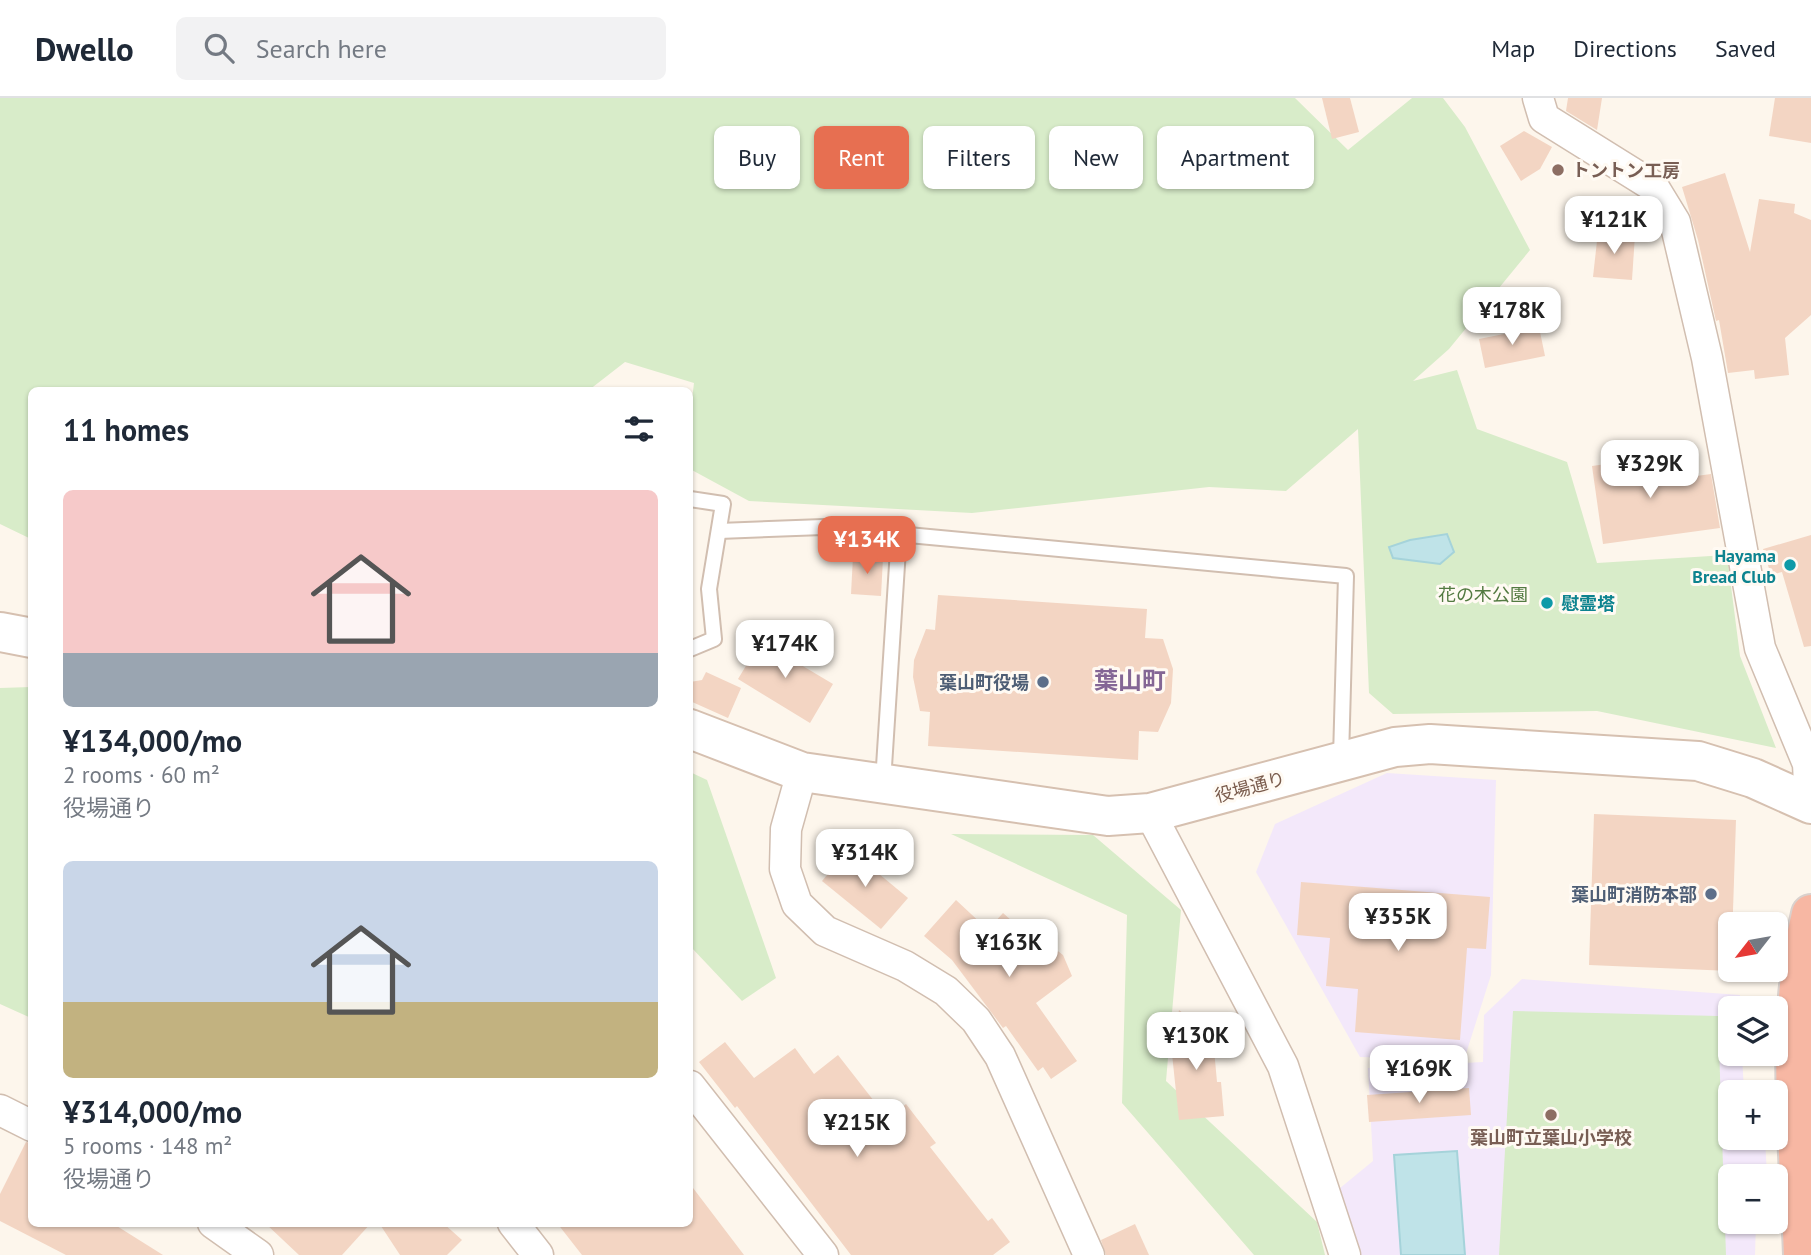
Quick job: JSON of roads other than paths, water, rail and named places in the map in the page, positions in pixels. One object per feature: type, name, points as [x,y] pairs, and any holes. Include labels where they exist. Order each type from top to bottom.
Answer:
[{"type":"highway","points":[[1803,1255],[1796,1082],[1797,1009],[1811,914]]},
{"type":"street","points":[[1538,98],[1544,118],[1653,186],[1675,222],[1707,358],[1760,648],[1808,755],[1811,804]]},
{"type":"street","points":[[0,632],[28,637]]},
{"type":"street","name":"役場通り","points":[[693,730],[802,772],[1108,816],[1150,813],[1395,747],[1430,744],[1698,761],[1754,778],[1811,804]]},
{"type":"street","points":[[802,772],[786,829],[785,869],[797,904],[825,932],[905,966],[946,991],[976,1020],[1000,1056],[1089,1255]]},
{"type":"street","points":[[1150,813],[1283,1066],[1345,1255]]},
{"type":"street","points":[[693,1090],[822,1255]]},
{"type":"street","points":[[0,1110],[28,1124]]},
{"type":"street","points":[[219,1227],[258,1255]]},
{"type":"street","points":[[516,1227],[538,1255]]},
{"type":"lane","points":[[693,499],[723,504],[709,589],[715,639],[693,648]]},
{"type":"lane","points":[[719,531],[822,527],[1346,576],[1341,763]]},
{"type":"lane","points":[[883,784],[899,534]]},
{"type":"water","points":[[1447,534],[1454,552],[1440,564],[1393,558],[1389,547],[1410,540]]},
{"type":"water","points":[[1457,1151],[1465,1255],[1401,1255],[1394,1155]]},
{"type":"place","name":"トントン工房","points":[[1558,170]]},
{"type":"place","name":"Hayama Bread Club","points":[[1790,565]]},
{"type":"place","name":"慰霊塔","points":[[1547,603]]},
{"type":"place","name":"葉山町役場","points":[[1043,682]]},
{"type":"place","name":"葉山町消防本部","points":[[1711,894]]},
{"type":"place","name":"葉山町立葉山小学校","points":[[1551,1115]]},
{"type":"district","name":"葉山町","points":[[1130,680]]},
{"type":"park label","name":"花の木公園","points":[[1483,594]]}]
